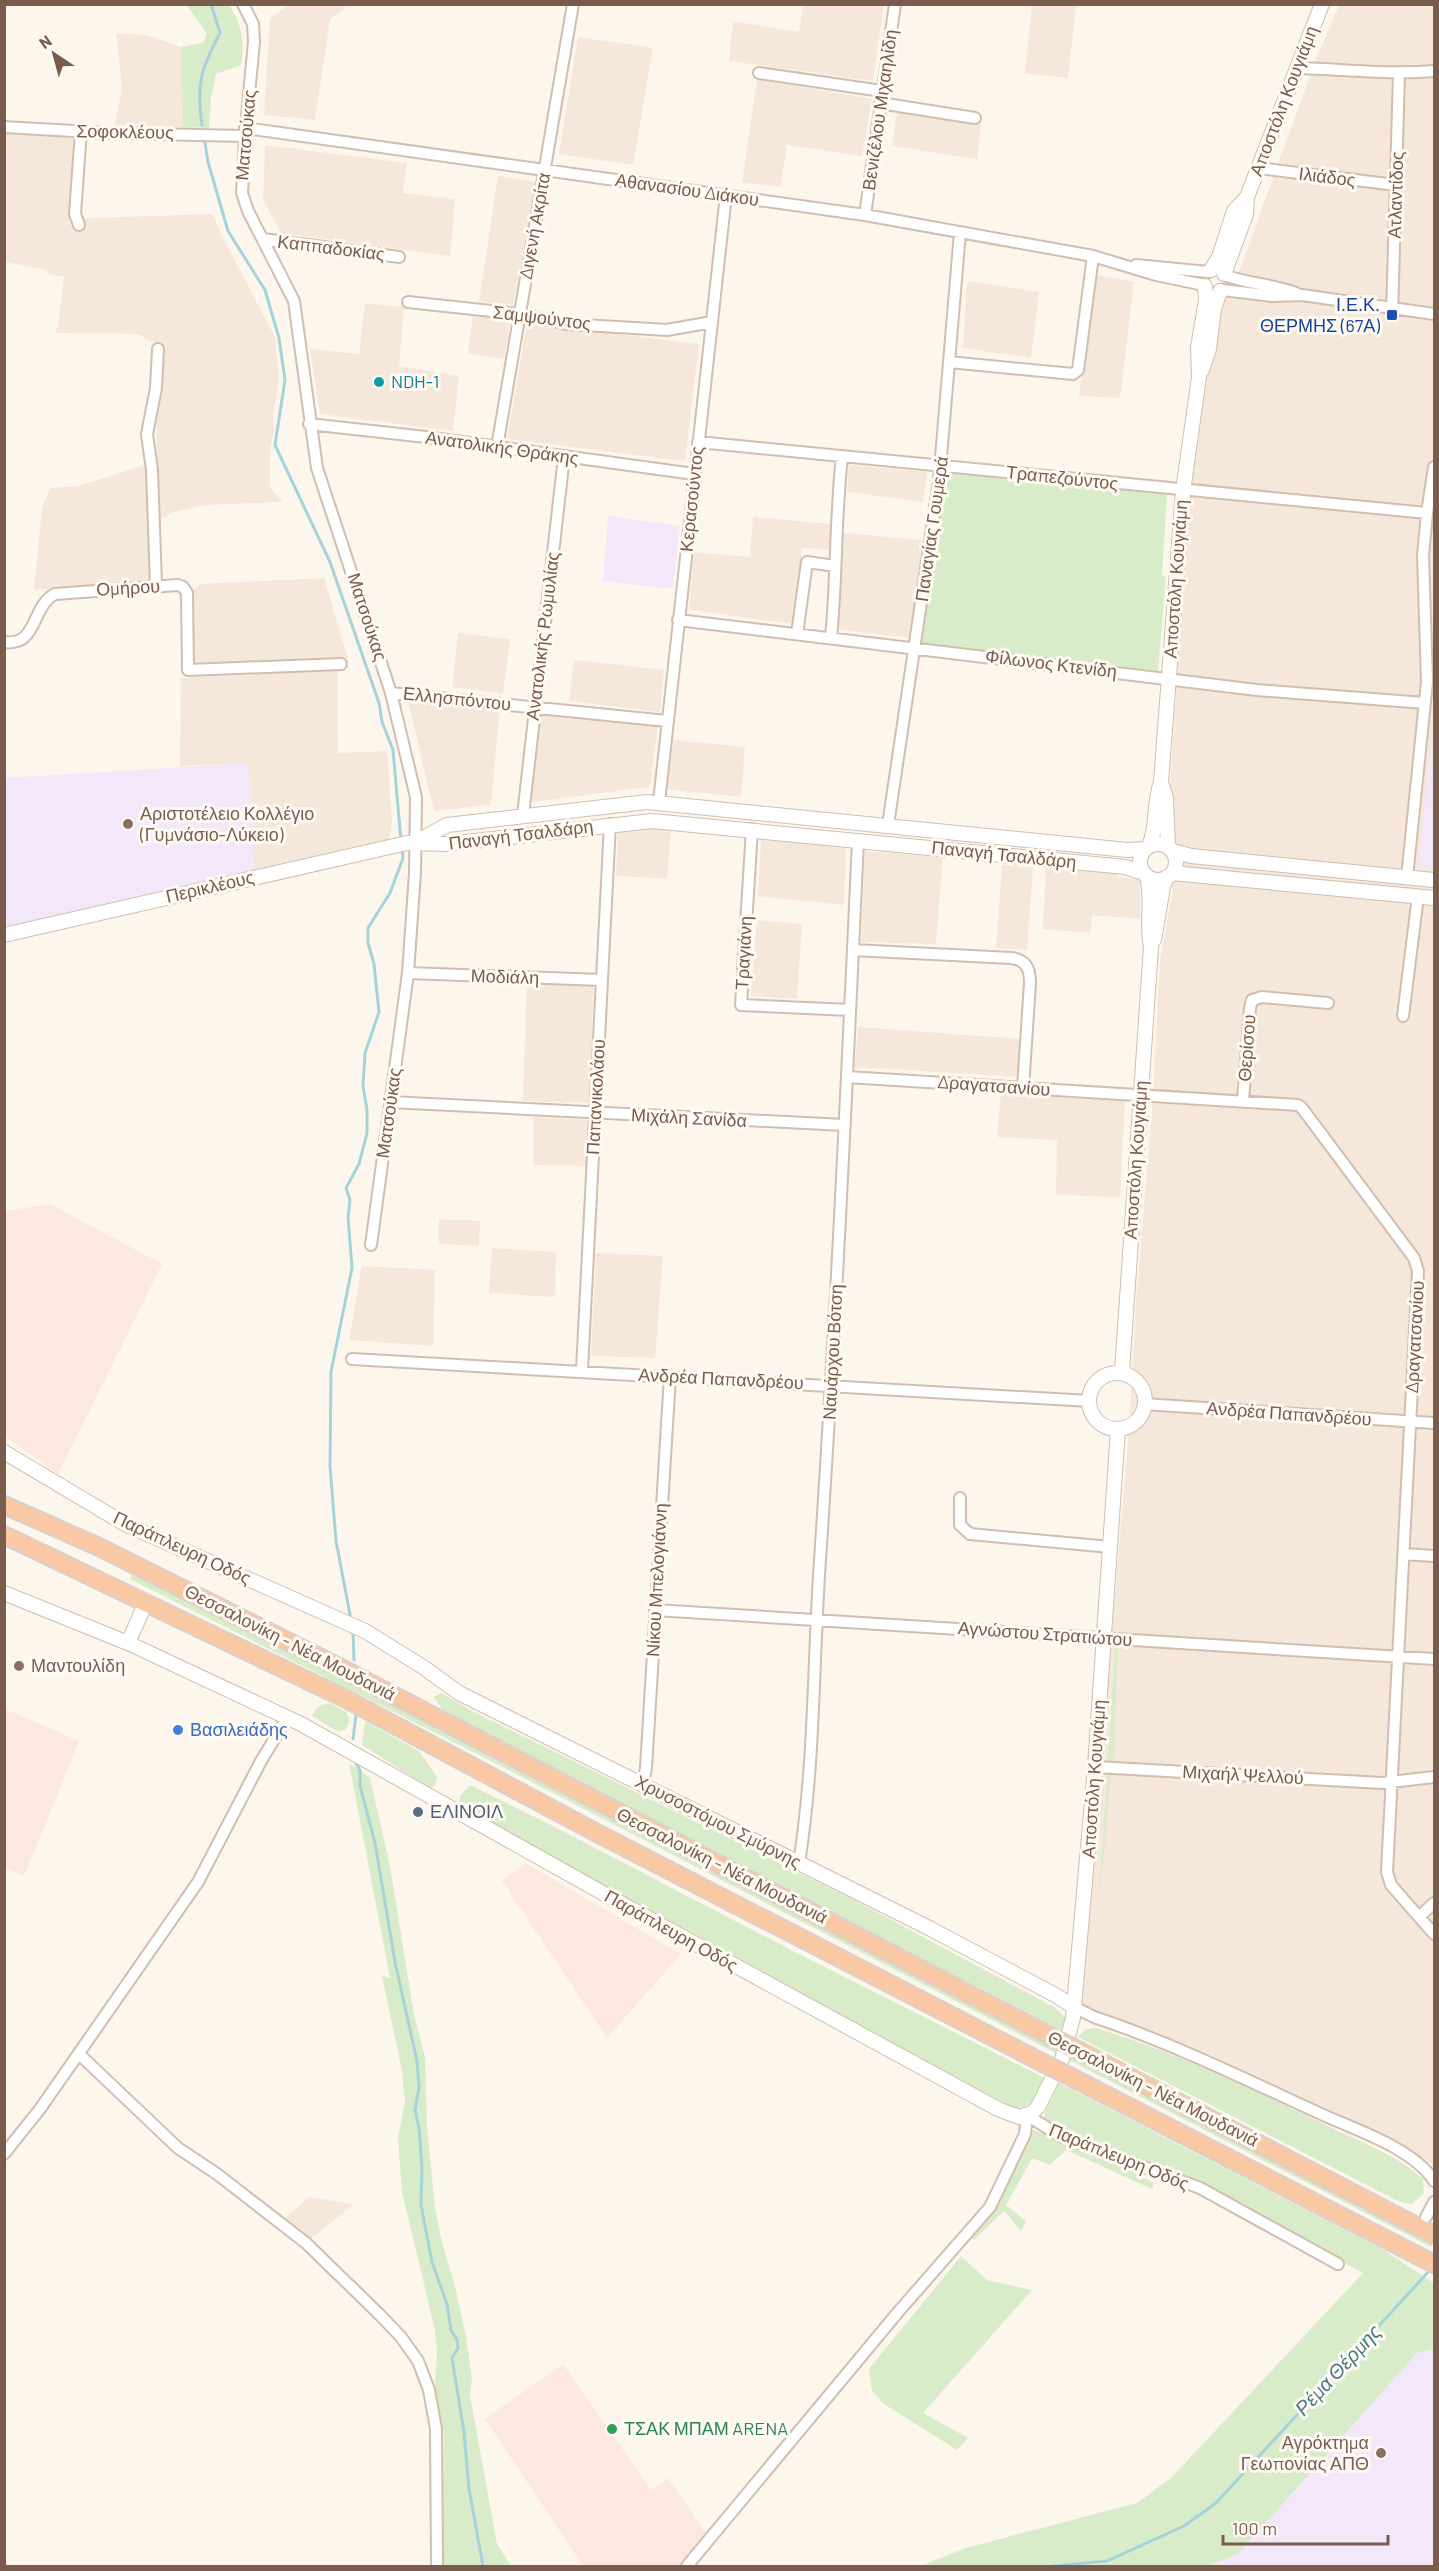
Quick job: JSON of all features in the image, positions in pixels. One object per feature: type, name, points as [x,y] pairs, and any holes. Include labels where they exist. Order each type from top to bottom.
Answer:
[{"type":"highway","name":"Θεσσαλονίκη - Νέα Μουδανιά","points":[[4,1505],[97,1546],[337,1666],[1080,2051],[1430,2228]]},
{"type":"highway","name":"Θεσσαλονίκη - Νέα Μουδανιά","points":[[4,1535],[342,1697],[1434,2264]]},
{"type":"street","name":"Ματσούκας","points":[[243,4],[253,24],[254,35],[242,193],[296,308],[309,424],[317,468],[391,693],[417,797],[411,842],[408,973],[371,1245]]},
{"type":"street","name":"Διγενή Ακρίτα","points":[[497,447],[573,4]]},
{"type":"street","name":"Βενιζέλου Μιχαηλίδη","points":[[865,215],[895,4]]},
{"type":"street","name":"Αποστόλη Κουγιάμη","points":[[1147,847],[1154,833],[1155,798],[1161,782],[1183,491],[1199,377],[1198,348],[1206,300],[1213,277],[1246,214],[1247,197],[1322,4]]},
{"type":"street","points":[[1297,68],[1359,69],[1400,74],[1434,71]]},
{"type":"street","points":[[759,73],[882,91]]},
{"type":"street","name":"Ατλαντίδος","points":[[1392,311],[1400,74]]},
{"type":"street","points":[[880,103],[975,118]]},
{"type":"street","name":"Σοφοκλέους","points":[[4,127],[81,131],[245,132]]},
{"type":"street","points":[[79,225],[75,214],[81,131]]},
{"type":"street","name":"Αθανασίου Διάκου","points":[[245,132],[546,170],[865,215],[1093,256],[1127,265],[1157,265],[1213,277],[1275,285],[1302,295],[1392,311],[1434,314]]},
{"type":"street","name":"Ιλιάδος","points":[[1258,168],[1396,185]]},
{"type":"street","name":"Κερασούντος","points":[[659,802],[726,195]]},
{"type":"street","name":"Παναγίας Γουμερά","points":[[888,825],[916,648],[941,466],[960,232]]},
{"type":"street","name":"Καππαδοκίας","points":[[263,239],[399,256]]},
{"type":"street","points":[[949,362],[1073,374],[1078,370],[1093,256]]},
{"type":"street","points":[[1213,277],[1213,292],[1221,290]]},
{"type":"street","name":"Αθανασίου Διάκου","points":[[1221,290],[1273,296],[1302,295]]},
{"type":"street","name":"Αποστόλη Κουγιάμη","points":[[1199,377],[1209,349],[1213,315],[1221,290]]},
{"type":"street","name":"Σαμψούντος","points":[[408,302],[519,314],[567,324],[667,330],[712,322]]},
{"type":"street","points":[[156,585],[153,470],[147,434],[156,388],[158,349]]},
{"type":"street","name":"Ανατολικής Θράκης","points":[[309,424],[694,474]]},
{"type":"street","name":"Τραπεζούντος","points":[[698,442],[1426,513]]},
{"type":"street","name":"Ανατολικής Ρωμυλίας","points":[[523,816],[564,457]]},
{"type":"street","points":[[831,638],[842,457]]},
{"type":"street","points":[[1407,877],[1428,668],[1423,555],[1426,513],[1434,467]]},
{"type":"street","points":[[797,634],[807,562],[835,566]]},
{"type":"street","name":"Ομήρου","points":[[4,642],[17,643],[28,636],[41,606],[55,594],[178,585],[186,590],[186,667],[189,671],[341,664]]},
{"type":"street","name":"Φίλωνος Κτενίδη","points":[[678,620],[1257,690],[1425,703]]},
{"type":"street","name":"Ελλησπόντου","points":[[391,693],[667,721]]},
{"type":"street","name":"Αποστόλη Κουγιάμη","points":[[1161,782],[1166,798],[1170,849]]},
{"type":"street","name":"Παναγή Τσαλδάρη","points":[[411,842],[447,825],[636,802],[659,802],[1127,850],[1147,847]]},
{"type":"street","name":"Παναγή Τσαλδάρη","points":[[411,842],[448,844],[652,820],[1125,867],[1145,875]]},
{"type":"street","name":"Παπανικολάου","points":[[582,1370],[610,824]]},
{"type":"street","name":"Τραγιάνη","points":[[752,829],[741,1005],[850,1010]]},
{"type":"street","name":"Ναυάρχου Βότση","points":[[799,1863],[808,1794],[816,1620],[832,1385],[858,841]]},
{"type":"street","name":"Περικλέους","points":[[4,934],[411,842]]},
{"type":"street","points":[[1434,880],[1191,856],[1159,844],[1147,847],[1140,861],[1145,875],[1157,880],[1170,875],[1434,898]]},
{"type":"street","points":[[1170,849],[1176,862],[1170,875]]},
{"type":"street","name":"Αποστόλη Κουγιάμη","points":[[1145,875],[1149,890],[1148,932],[1151,947]]},
{"type":"street","name":"Αποστόλη Κουγιάμη","points":[[1122,1372],[1151,947],[1157,930],[1163,887],[1170,875]]},
{"type":"street","points":[[1403,1016],[1418,896]]},
{"type":"street","points":[[853,950],[1011,958],[1025,963],[1030,983],[1023,1088]]},
{"type":"street","name":"Μοδιάλη","points":[[408,973],[602,980]]},
{"type":"street","name":"Θερίσου","points":[[1243,1101],[1252,1000],[1262,997],[1328,1003]]},
{"type":"street","name":"Δραγατσανίου","points":[[847,1077],[1295,1105],[1302,1108],[1416,1262],[1418,1271],[1387,1875],[1391,1885],[1434,1934]]},
{"type":"street","name":"Μιχάλη Σανίδα","points":[[390,1102],[844,1125]]},
{"type":"street","name":"Ανδρέα Παπανδρέου","points":[[352,1359],[582,1370],[1090,1401]]},
{"type":"street","points":[[1114,1372],[1122,1372],[1137,1380],[1143,1392],[1144,1404],[1138,1420],[1128,1427],[1118,1429],[1100,1423],[1092,1412],[1090,1401],[1099,1380],[1114,1372]]},
{"type":"street","name":"Νίκου Μπελογιάννη","points":[[643,1783],[646,1768],[670,1376]]},
{"type":"street","name":"Ανδρέα Παπανδρέου","points":[[1144,1404],[1434,1423]]},
{"type":"street","name":"Αποστόλη Κουγιάμη","points":[[1027,2115],[1038,2107],[1062,2059],[1074,2007],[1095,1767],[1118,1429]]},
{"type":"street","name":"Παράπλευρη Οδός","points":[[4,1452],[125,1524],[366,1631]]},
{"type":"street","points":[[960,1498],[960,1526],[970,1534],[1110,1547]]},
{"type":"street","points":[[1404,1554],[1434,1556]]},
{"type":"street","name":"Παράπλευρη Οδός","points":[[4,1593],[128,1643],[287,1718],[986,2102],[1010,2114],[1027,2115],[1060,2136],[1200,2188],[1338,2264]]},
{"type":"street","points":[[128,1643],[146,1602]]},
{"type":"street","name":"Αγνώστου Στρατιώτου","points":[[655,1610],[1434,1659]]},
{"type":"street","name":"Χρυσοστόμου Σμύρνης","points":[[366,1631],[459,1693],[929,1928],[1074,2007]]},
{"type":"street","points":[[4,2154],[40,2109],[79,2054],[205,1870],[261,1761],[287,1718]]},
{"type":"street","name":"Μιχαήλ Ψελλού","points":[[1095,1767],[1391,1783],[1434,1777]]},
{"type":"street","points":[[1419,1917],[1434,1903]]},
{"type":"street","points":[[1057,1996],[1076,1979]]},
{"type":"street","points":[[1074,2007],[1251,2081],[1381,2141],[1414,2159],[1434,2181]]},
{"type":"street","points":[[79,2054],[178,2148],[217,2174],[306,2243],[401,2337],[418,2361],[429,2390],[436,2429],[437,2566]]},
{"type":"street","points":[[687,2566],[899,2311],[990,2207],[1024,2134],[1027,2115]]},
{"type":"street","points":[[1430,2228],[1434,2202]]},
{"type":"shaded area","points":[[290,4],[342,5],[345,8],[330,19],[315,120],[264,115],[270,19]]},
{"type":"shaded area","points":[[803,5],[884,5],[873,81],[729,61],[733,21],[799,32]]},
{"type":"shaded area","points":[[1032,5],[1076,5],[1068,78],[1025,73]]},
{"type":"shaded area","points":[[1339,5],[1434,5],[1434,2165],[1383,2137],[1080,2005],[1128,1442],[1136,1303],[1152,1112],[1160,960],[1173,890],[1168,859],[1170,785],[1190,489],[1221,285],[1239,272],[1315,62]]},
{"type":"shaded area","points":[[116,33],[147,35],[181,47],[183,127],[115,125],[122,87]]},
{"type":"shaded area","points":[[578,37],[653,48],[633,165],[559,154]]},
{"type":"shaded area","points":[[757,79],[872,99],[862,156],[787,145],[780,187],[742,182]]},
{"type":"shaded area","points":[[897,112],[981,124],[977,159],[892,146]]},
{"type":"shaded area","points":[[4,131],[76,138],[69,221],[73,228],[83,222],[83,219],[92,218],[213,214],[221,234],[275,337],[279,380],[270,449],[270,488],[283,502],[206,505],[174,512],[158,521],[156,411],[163,374],[164,345],[139,334],[55,333],[58,327],[64,276],[50,275],[44,269],[5,262]]},
{"type":"shaded area","points":[[265,145],[407,163],[403,193],[455,199],[450,256],[281,233],[263,200]]},
{"type":"shaded area","points":[[498,176],[536,182],[513,305],[479,302]]},
{"type":"shaded area","points":[[1095,275],[1134,282],[1120,398],[1079,396]]},
{"type":"shaded area","points":[[967,281],[1039,292],[1031,358],[963,348]]},
{"type":"shaded area","points":[[365,303],[404,307],[399,366],[459,376],[453,431],[320,414],[310,349],[359,354]]},
{"type":"shaded area","points":[[473,314],[511,320],[504,359],[468,353]]},
{"type":"shaded area","points":[[527,323],[699,344],[685,461],[507,439]]},
{"type":"shaded area","points":[[144,465],[149,477],[151,581],[34,590],[42,508],[50,488],[79,486]]},
{"type":"shaded area","points":[[849,465],[927,472],[923,502],[847,492]]},
{"type":"shaded area","points":[[608,516],[680,526],[673,589],[603,581]]},
{"type":"shaded area","points":[[753,517],[831,524],[829,550],[802,548],[795,624],[689,610],[694,552],[750,557]]},
{"type":"shaded area","points":[[843,533],[924,540],[911,638],[836,629]]},
{"type":"shaded area","points":[[324,578],[348,659],[193,668],[191,663],[192,592],[200,584]]},
{"type":"shaded area","points":[[458,633],[510,639],[503,694],[452,687]]},
{"type":"shaded area","points":[[574,660],[664,670],[660,712],[569,701]]},
{"type":"shaded area","points":[[337,670],[338,753],[387,751],[392,822],[389,840],[254,870],[248,763],[180,766],[181,678]]},
{"type":"shaded area","points":[[407,697],[500,707],[491,805],[434,811]]},
{"type":"shaded area","points":[[539,712],[658,724],[650,787],[531,802]]},
{"type":"shaded area","points":[[1434,724],[1434,869],[1418,867]]},
{"type":"shaded area","points":[[672,740],[745,747],[741,797],[667,789]]},
{"type":"shaded area","name":"Αριστοτέλειο Κολλέγιο (Γυμνάσιο-Λύκειο)","points":[[249,763],[254,870],[27,922],[7,926],[5,923],[5,778]]},
{"type":"shaded area","points":[[671,826],[667,879],[616,876],[618,829]]},
{"type":"shaded area","points":[[761,839],[846,848],[844,905],[758,896]]},
{"type":"shaded area","points":[[865,851],[943,857],[936,944],[861,942]]},
{"type":"shaded area","points":[[1046,864],[1117,872],[1117,877],[1140,879],[1140,919],[1092,915],[1091,933],[1043,929]]},
{"type":"shaded area","points":[[1002,865],[1033,867],[1027,950],[996,948]]},
{"type":"shaded area","points":[[757,920],[802,924],[797,999],[751,996]]},
{"type":"shaded area","points":[[527,975],[594,979],[589,1103],[523,1101]]},
{"type":"shaded area","points":[[858,1027],[1021,1039],[1019,1077],[855,1067]]},
{"type":"shaded area","points":[[1001,1093],[1125,1100],[1120,1198],[1056,1194],[1057,1140],[997,1137]]},
{"type":"shaded area","points":[[533,1117],[588,1120],[586,1166],[533,1165]]},
{"type":"shaded area","points":[[50,1204],[162,1264],[58,1474],[4,1436],[5,1211]]},
{"type":"shaded area","points":[[439,1219],[480,1221],[479,1246],[439,1244]]},
{"type":"shaded area","points":[[492,1248],[556,1252],[555,1297],[489,1293]]},
{"type":"shaded area","points":[[596,1253],[663,1256],[655,1358],[591,1356]]},
{"type":"shaded area","points":[[362,1266],[435,1270],[433,1346],[349,1340]]},
{"type":"shaded area","points":[[5,1709],[79,1741],[24,1876],[5,1868]]},
{"type":"shaded area","points":[[525,1863],[681,1954],[607,2038],[502,1881]]},
{"type":"shaded area","points":[[309,2197],[354,2204],[303,2245],[279,2224]]},
{"type":"shaded area","name":"Αγρόκτημα Γεωπονίας ΑΠΘ","points":[[1434,2349],[1434,2566],[1209,2566],[1239,2553],[1417,2353]]},
{"type":"shaded area","points":[[563,2364],[651,2490],[668,2478],[708,2536],[683,2566],[583,2566],[485,2419]]},
{"type":"green space","points":[[187,5],[229,5],[237,19],[241,34],[243,48],[241,65],[216,74],[211,98],[209,128],[183,127],[181,47],[203,43],[207,34]]},
{"type":"green space","points":[[947,471],[1167,494],[1162,576],[1166,577],[1158,671],[921,643]]},
{"type":"green space","points":[[132,1574],[496,1756],[1434,2241],[1431,2247],[493,1762],[130,1579]]},
{"type":"green space","points":[[1115,1647],[1118,1647],[1114,1746],[1099,1902]]},
{"type":"green space","points":[[441,1693],[472,1711],[854,1900],[1054,2007],[1066,2018],[1067,2033],[444,1712],[434,1697]]},
{"type":"green space","points":[[329,1703],[346,1712],[350,1720],[346,1729],[339,1732],[312,1716],[317,1707]]},
{"type":"green space","points":[[365,1721],[419,1751],[437,1777],[435,1786],[430,1788],[362,1745]]},
{"type":"green space","points":[[349,1763],[370,1778],[390,1866],[414,2015],[425,2057],[427,2128],[435,2208],[466,2336],[472,2379],[470,2395],[497,2544],[511,2566],[442,2566],[444,2436],[435,2385],[437,2352],[435,2330],[402,2192],[398,2138],[405,2101],[402,2071],[382,1976],[390,1978]]},
{"type":"green space","points":[[470,1785],[1047,2079],[1038,2095],[1030,2103],[1014,2108],[908,2055],[459,1810],[460,1796]]},
{"type":"green space","points":[[1096,2028],[1216,2073],[1379,2150],[1402,2163],[1423,2179],[1424,2193],[1412,2204],[1400,2202],[1078,2037],[1086,2029]]},
{"type":"green space","points":[[1059,2083],[1379,2247],[1434,2283],[1434,2349],[1417,2353],[1239,2553],[1209,2566],[921,2566],[966,2548],[1137,2503],[1171,2478],[1363,2273],[1205,2188],[1051,2125],[1044,2120],[1045,2112]]},
{"type":"green space","points":[[1033,2130],[1113,2162],[1154,2183],[1152,2189],[1066,2150],[1050,2165],[1032,2158],[1006,2205],[1026,2221],[1021,2231],[1004,2211],[974,2240],[971,2237],[996,2209]]},
{"type":"green space","points":[[961,2256],[987,2280],[1032,2290],[923,2413],[968,2438],[957,2450],[884,2404],[872,2391],[869,2369]]},
{"type":"waterway","points":[[202,125],[200,87],[204,67],[220,33],[211,4]]},
{"type":"waterway","points":[[205,143],[208,162],[228,231],[265,290],[279,338],[285,380],[275,445],[330,562],[379,703],[382,722],[393,750],[401,841]]},
{"type":"waterway","points":[[351,1620],[336,1541],[330,1466],[331,1372],[352,1268],[348,1217],[350,1200],[346,1188],[359,1164],[367,1133],[367,1110],[363,1086],[365,1053],[379,1012],[374,964],[368,943],[368,928],[390,893],[403,858],[402,848]]},
{"type":"waterway","points":[[353,1632],[354,1660]]},
{"type":"waterway","points":[[353,1739],[356,1715]]},
{"type":"waterway","points":[[354,1759],[360,1771],[360,1786],[375,1843],[395,1962],[417,2061],[419,2087],[415,2110],[422,2167],[421,2205],[432,2262],[447,2304],[451,2330],[457,2340],[458,2348],[452,2358],[464,2432],[469,2489],[483,2566]]},
{"type":"waterway","name":"Ρέμα Θέρμης","points":[[1053,2566],[1107,2561],[1184,2526],[1216,2503],[1431,2269]]},
{"type":"place","name":"Ι.Ε.Κ. ΘΕΡΜΗΣ (67Α)","points":[[1392,315]]},
{"type":"place","name":"NDH-1","points":[[379,382]]},
{"type":"place","name":"Αριστοτέλειο Κολλέγιο (Γυμνάσιο-Λύκειο)","points":[[128,824]]},
{"type":"place","name":"Μαντουλίδη","points":[[19,1666]]},
{"type":"place","name":"Βασιλειάδης","points":[[178,1730]]},
{"type":"place","name":"ΕΛΙΝΟΙΛ","points":[[418,1812]]},
{"type":"place","name":"ΤΣΑΚ ΜΠΑΜ ARENA","points":[[612,2429]]},
{"type":"place","name":"Αγρόκτημα Γεωπονίας ΑΠΘ","points":[[1381,2453]]}]
